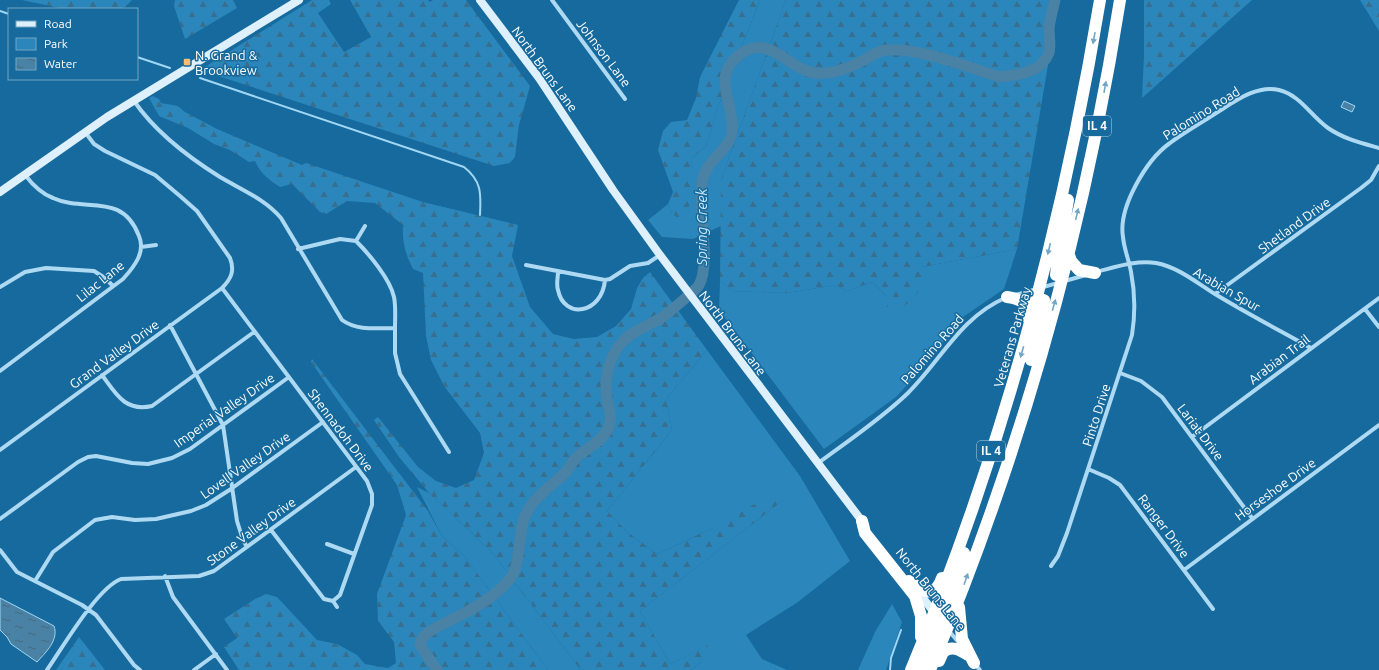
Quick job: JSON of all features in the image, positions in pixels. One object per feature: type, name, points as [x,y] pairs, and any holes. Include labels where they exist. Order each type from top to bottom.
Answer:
[{"type":"highway","name":"Veterans Parkway","points":[[911,670],[934,613],[982,482],[1029,328],[1077,130],[1100,0]]},
{"type":"highway","name":"IL 4","points":[[930,670],[959,600],[1011,449],[1037,366],[1068,252],[1096,130],[1120,0]]},
{"type":"highway","points":[[1060,283],[1056,278],[1056,264],[1075,164],[1077,130]]},
{"type":"highway","points":[[1068,252],[1071,261],[1079,270],[1095,273]]},
{"type":"highway","points":[[1011,449],[1043,306],[1044,294],[1040,287]]},
{"type":"highway","points":[[1008,297],[1020,299],[1026,304],[1030,314],[1029,328]]},
{"type":"highway","points":[[947,629],[944,617],[977,509],[982,482]]},
{"type":"highway","points":[[909,581],[926,592],[937,589],[962,524],[976,496]]},
{"type":"highway","points":[[862,521],[865,533],[915,596],[922,619],[920,647]]},
{"type":"highway","points":[[959,600],[960,630],[962,639],[974,663]]},
{"type":"highway","points":[[922,670],[937,627],[934,613]]},
{"type":"highway","points":[[936,670],[943,652],[946,649],[956,648],[974,663]]},
{"type":"main road","points":[[0,192],[85,132],[299,0]]},
{"type":"main road","name":"North Bruns Lane","points":[[480,0],[539,78],[613,190],[679,281],[817,464],[947,629]]},
{"type":"street","name":"Johnson Lane","points":[[552,0],[625,99]]},
{"type":"street","name":"Palomino Road","points":[[817,464],[896,405],[973,317],[996,302],[1040,287],[1129,264],[1123,237],[1123,216],[1127,204],[1149,166],[1169,143],[1255,92],[1270,89],[1289,94],[1329,129],[1349,140],[1379,148]]},
{"type":"street","points":[[134,101],[152,124],[186,154],[203,166],[270,206],[280,218],[342,320],[347,324],[358,328],[395,328]]},
{"type":"street","name":"Grand Valley Drive","points":[[0,450],[222,288],[231,277],[233,269],[230,258],[205,222],[190,205],[155,175],[105,151],[94,144],[85,132]]},
{"type":"street","name":"Shetland Drive","points":[[1215,294],[1361,188],[1371,180],[1379,166]]},
{"type":"street","points":[[24,174],[38,188],[52,198],[74,203],[101,204],[119,210],[130,220],[137,231],[141,247],[156,245]]},
{"type":"street","points":[[356,241],[365,226]]},
{"type":"street","points":[[298,249],[340,239],[356,241],[366,251],[392,289],[394,297],[395,353],[400,374],[449,452]]},
{"type":"street","name":"Lilac Lane","points":[[0,370],[123,279],[136,263],[141,247]]},
{"type":"street","points":[[526,265],[605,280],[610,279],[630,266],[648,263],[660,254]]},
{"type":"street","name":"Arabian Spur","points":[[1129,264],[1148,263],[1166,266],[1191,278],[1215,294],[1311,348]]},
{"type":"street","name":"Pinto Drive","points":[[1050,566],[1062,547],[1132,335],[1134,322],[1132,274],[1129,264]]},
{"type":"street","points":[[0,287],[25,272],[46,268],[94,271],[105,278],[113,286]]},
{"type":"street","points":[[558,272],[557,289],[559,295],[567,304],[578,309],[585,309],[596,303],[604,289],[605,280]]},
{"type":"street","name":"Shennadoh Drive","points":[[222,288],[370,487],[372,506],[340,595],[333,601]]},
{"type":"street","name":"Arabian Trail","points":[[1192,437],[1379,298]]},
{"type":"street","points":[[1365,309],[1379,327]]},
{"type":"street","points":[[170,325],[223,425],[231,489],[237,521],[243,540],[248,547]]},
{"type":"street","points":[[102,375],[121,400],[127,404],[142,408],[160,402],[254,332]]},
{"type":"street","name":"Lariat Drive","points":[[1120,373],[1142,381],[1153,388],[1162,397],[1252,518]]},
{"type":"street","name":"Imperial Valley Drive","points":[[0,519],[78,462],[88,457],[104,457],[132,463],[162,462],[190,449],[289,377]]},
{"type":"street","name":"Lovell Valley Drive","points":[[35,581],[53,552],[95,520],[104,517],[146,520],[174,516],[206,505],[231,489],[323,422]]},
{"type":"street","name":"Horseshoe Drive","points":[[1184,570],[1379,425]]},
{"type":"street","name":"Stone Valley Drive","points":[[47,670],[104,590],[116,581],[128,578],[207,574],[214,571],[356,467]]},
{"type":"street","name":"Ranger Drive","points":[[1088,469],[1109,478],[1120,485],[1213,609]]},
{"type":"street","points":[[271,530],[324,600],[333,601],[337,607]]},
{"type":"street","points":[[327,544],[354,554]]},
{"type":"street","points":[[0,550],[17,572],[96,615],[134,665],[140,670]]},
{"type":"street","points":[[165,576],[173,597],[227,670]]},
{"type":"street","name":"North Bruns Lane","points":[[947,629],[974,663]]},
{"type":"street","points":[[194,670],[216,654]]},
{"type":"green space","points":[[22,0],[132,0],[125,7],[120,8],[59,8]]},
{"type":"green space","points":[[175,0],[233,0],[237,8],[185,39],[174,6]]},
{"type":"green space","points":[[312,0],[329,0],[331,4],[318,13],[344,52],[371,37],[350,0],[428,0],[430,2],[433,0],[466,0],[530,86],[519,125],[515,157],[510,163],[494,166],[200,70]]},
{"type":"green space","points":[[739,0],[760,0],[717,109],[707,145],[692,158],[689,208],[680,219],[672,214],[668,204],[673,192],[658,150],[663,131],[671,122],[687,120],[696,98],[700,77]]},
{"type":"green space","points":[[760,0],[786,0],[721,180],[721,226],[693,239],[662,237],[648,220],[668,204],[672,214],[690,181],[692,158],[707,145],[717,109]]},
{"type":"green space","points":[[786,0],[1059,0],[1017,249],[922,267],[926,281],[922,287],[914,297],[900,309],[887,315],[887,297],[872,282],[847,291],[836,285],[787,293],[733,291],[720,281],[721,180]]},
{"type":"green space","points":[[1144,0],[1252,0],[1142,98]]},
{"type":"green space","points":[[1360,0],[1379,0],[1379,31]]},
{"type":"green space","points":[[153,96],[159,99],[161,103],[178,106],[185,112],[217,129],[302,165],[306,163],[423,202],[518,225],[512,256],[530,307],[553,334],[574,339],[597,337],[616,326],[631,309],[637,288],[643,278],[650,272],[707,350],[666,399],[672,430],[607,511],[627,532],[657,554],[713,528],[774,493],[783,500],[640,611],[670,664],[708,645],[699,664],[690,670],[581,670],[491,551],[429,493],[399,457],[374,420],[378,417],[418,467],[436,481],[456,488],[474,480],[484,453],[480,433],[444,386],[431,360],[426,336],[423,273],[413,269],[408,258],[403,237],[403,225],[375,203],[347,201],[326,214],[320,212],[292,184],[280,187],[272,182],[262,173],[255,161],[249,162],[230,150],[214,144],[188,128],[159,116],[149,98]]},
{"type":"green space","points":[[1017,249],[1004,289],[963,317],[918,373],[896,397],[824,449],[719,310],[720,281],[733,291],[787,293],[836,285],[847,291],[872,282],[887,297],[887,315],[922,267]]},
{"type":"green space","points":[[707,350],[800,476],[850,561],[798,602],[746,635],[762,659],[787,670],[690,670],[699,664],[707,646],[670,664],[640,611],[783,500],[713,528],[657,554],[627,532],[607,511],[672,430],[666,399]]},
{"type":"green space","points":[[312,359],[428,511],[442,536],[465,557],[548,670],[239,670],[224,647],[237,638],[224,619],[255,599],[266,594],[277,597],[317,640],[337,644],[357,655],[365,664],[388,668],[396,663],[394,642],[378,621],[377,594],[406,515],[397,485],[311,362]]},
{"type":"green space","points":[[417,487],[429,493],[491,551],[581,670],[548,670],[465,557],[442,536]]},
{"type":"green space","points":[[892,604],[902,622],[886,670],[858,670],[875,632]]},
{"type":"green space","points":[[79,637],[105,670],[56,670]]},
{"type":"water","points":[[1344,101],[1355,106],[1352,112],[1341,107]]},
{"type":"water","points":[[0,598],[54,626],[55,636],[51,646],[37,662],[11,644],[0,630]]},
{"type":"waterway","name":"Spring Creek","points":[[437,670],[420,645],[423,637],[433,629],[482,603],[509,580],[516,565],[522,528],[527,512],[535,500],[566,472],[576,458],[599,441],[608,429],[610,410],[606,392],[607,378],[612,358],[619,346],[633,333],[668,313],[699,285],[704,264],[701,194],[702,183],[708,168],[727,144],[732,132],[732,121],[725,80],[727,70],[732,61],[742,53],[752,48],[762,48],[779,54],[796,66],[805,70],[815,73],[827,73],[853,66],[880,51],[900,50],[944,59],[1000,77],[1021,74],[1035,69],[1045,60],[1049,53],[1049,28],[1055,0]]},
{"type":"waterway","points":[[0,11],[8,14]]},
{"type":"waterway","points":[[138,57],[170,68]]},
{"type":"waterway","points":[[200,78],[464,167],[474,177],[479,188],[480,215]]},
{"type":"waterway","points":[[890,670],[891,658],[901,630]]},
{"type":"place","name":"N. Grand & Brookview","points":[[187,62]]}]
